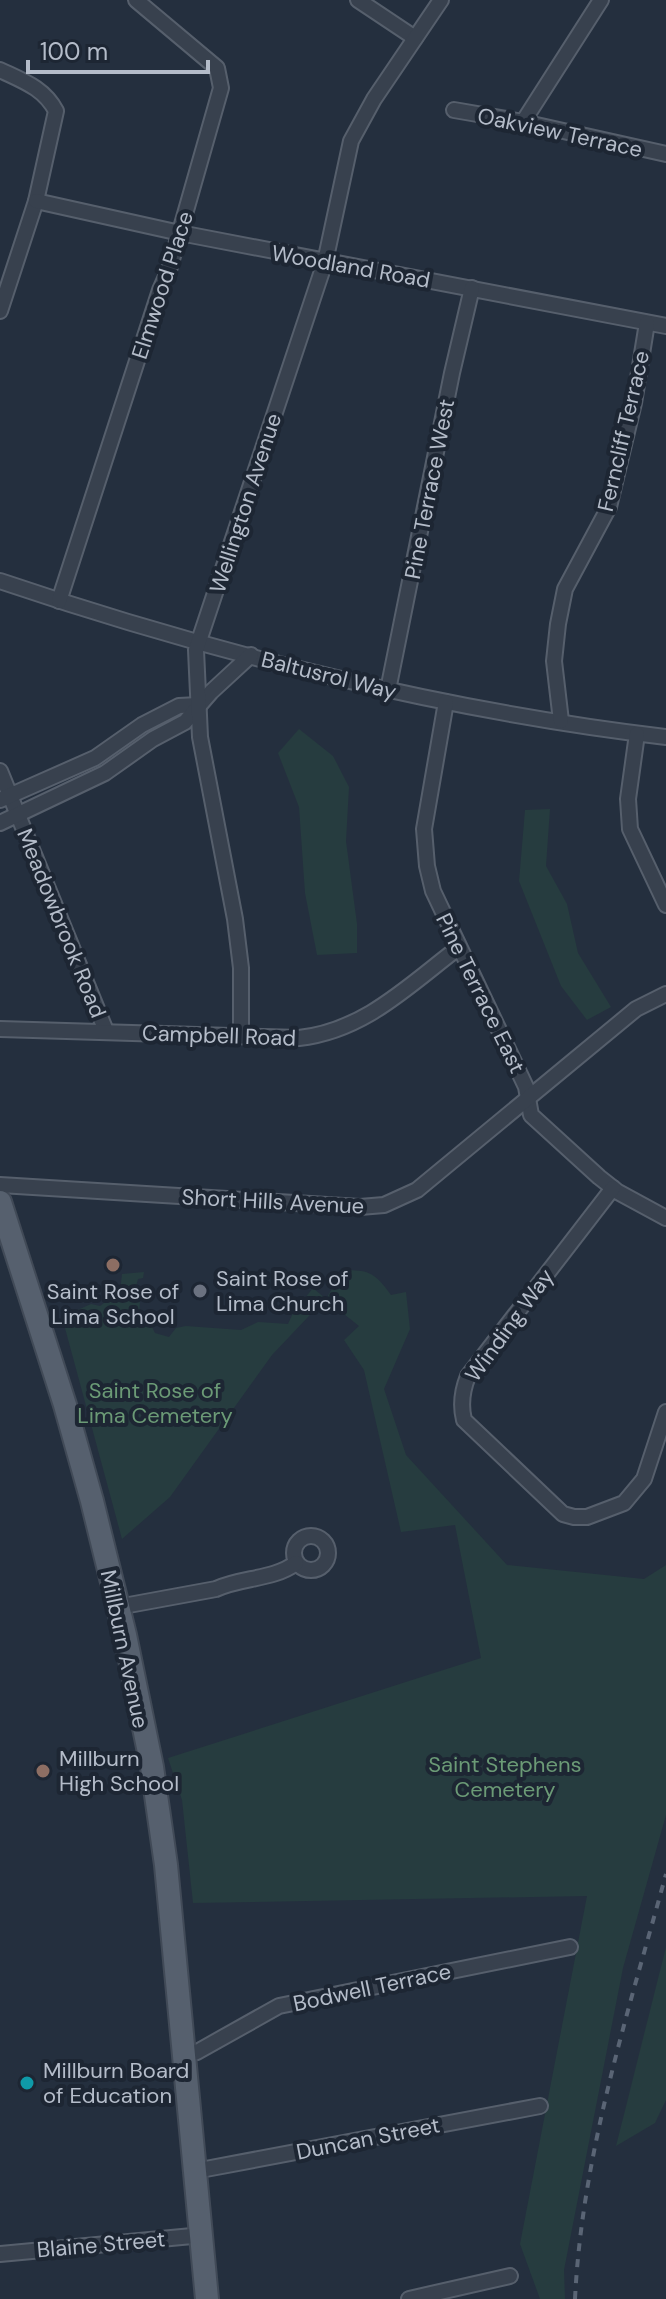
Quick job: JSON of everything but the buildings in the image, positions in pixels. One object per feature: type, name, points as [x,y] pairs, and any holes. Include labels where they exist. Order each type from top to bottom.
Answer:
[{"type":"main road","name":"Millburn Avenue","points":[[0,1202],[65,1405],[118,1607],[153,1776],[166,1865],[210,2296]]},
{"type":"street","name":"Elmwood Place","points":[[59,601],[180,233],[221,88],[220,72],[136,0]]},
{"type":"street","points":[[358,0],[415,38]]},
{"type":"street","name":"Wellington Avenue","points":[[241,1036],[241,968],[235,919],[200,737],[196,650],[325,262],[351,141],[374,99],[441,0]]},
{"type":"street","points":[[523,122],[601,0]]},
{"type":"street","points":[[0,70],[34,86],[49,99],[56,111],[36,201],[0,311]]},
{"type":"street","name":"Oakview Terrace","points":[[454,110],[666,154]]},
{"type":"street","name":"Woodland Road","points":[[36,201],[325,262],[666,326]]},
{"type":"street","name":"Pine Terrace West","points":[[388,690],[472,288]]},
{"type":"street","name":"Ferncliff Terrace","points":[[561,721],[554,661],[565,589],[609,507],[634,403],[647,323]]},
{"type":"street","name":"Baltusrol Way","points":[[0,581],[199,641],[388,690],[666,737]]},
{"type":"street","points":[[0,823],[105,773],[153,739],[185,722],[198,705],[251,655]]},
{"type":"street","name":"Pine Terrace East","points":[[446,702],[424,829],[433,891],[526,1087],[531,1115],[613,1188],[666,1218]]},
{"type":"street","points":[[5,798],[95,758],[142,725],[179,706],[198,705]]},
{"type":"street","points":[[637,734],[628,799],[630,829],[666,905]]},
{"type":"street","name":"Meadowbrook Road","points":[[0,771],[5,798],[17,815],[106,1031]]},
{"type":"street","name":"Campbell Road","points":[[0,1029],[299,1038],[322,1036],[373,1014],[458,948]]},
{"type":"street","name":"Short Hills Avenue","points":[[0,1185],[360,1207],[384,1205],[417,1190],[636,1009],[666,994]]},
{"type":"street","name":"Winding Way","points":[[613,1188],[468,1376],[461,1409],[464,1420],[563,1514],[574,1517],[587,1517],[624,1503],[644,1479],[666,1412]]},
{"type":"street","points":[[118,1607],[216,1589],[229,1583],[285,1571],[296,1563]]},
{"type":"street","name":"Bodwell Terrace","points":[[185,2054],[197,2052],[279,2006],[570,1947]]},
{"type":"street","name":"Duncan Street","points":[[195,2171],[540,2106]]},
{"type":"street","name":"Blaine Street","points":[[0,2254],[203,2235]]},
{"type":"street","points":[[409,2299],[510,2276]]},
{"type":"green space","points":[[299,729],[333,756],[349,787],[346,841],[357,924],[357,953],[317,955],[305,893],[299,807],[278,753]]},
{"type":"green space","points":[[550,809],[546,866],[567,904],[578,953],[611,1007],[587,1020],[561,986],[519,881],[525,810]]},
{"type":"green space","points":[[343,1270],[371,1274],[391,1295],[406,1292],[410,1329],[384,1389],[406,1455],[507,1565],[644,1579],[666,1565],[666,1815],[623,1968],[564,2270],[565,2299],[540,2299],[520,2244],[587,1896],[193,1903],[182,1800],[168,1758],[481,1658],[455,1525],[401,1532],[364,1370],[344,1340],[359,1326],[325,1299],[272,1355],[170,1497],[122,1539],[62,1317],[91,1304],[100,1306],[110,1294],[120,1292],[122,1274],[144,1272],[135,1290],[140,1297],[139,1325],[152,1327],[155,1333],[169,1337],[176,1328],[186,1326],[241,1330],[258,1322],[288,1324],[313,1288],[326,1299]]},
{"type":"green space","points":[[666,1947],[666,2100],[655,2123],[616,2146]]},
{"type":"railway","points":[[575,2299],[579,2245],[597,2137],[622,2031],[666,1874]]},
{"type":"place","name":"Saint Rose of Lima School","points":[[113,1265]]},
{"type":"place","name":"Saint Rose of Lima Church","points":[[200,1291]]},
{"type":"place","name":"Millburn High School","points":[[43,1771]]},
{"type":"place","name":"Millburn Board of Education","points":[[27,2083]]},
{"type":"park label","name":"Saint Rose of Lima Cemetery","points":[[155,1402]]},
{"type":"park label","name":"Saint Stephens Cemetery","points":[[505,1776]]}]
